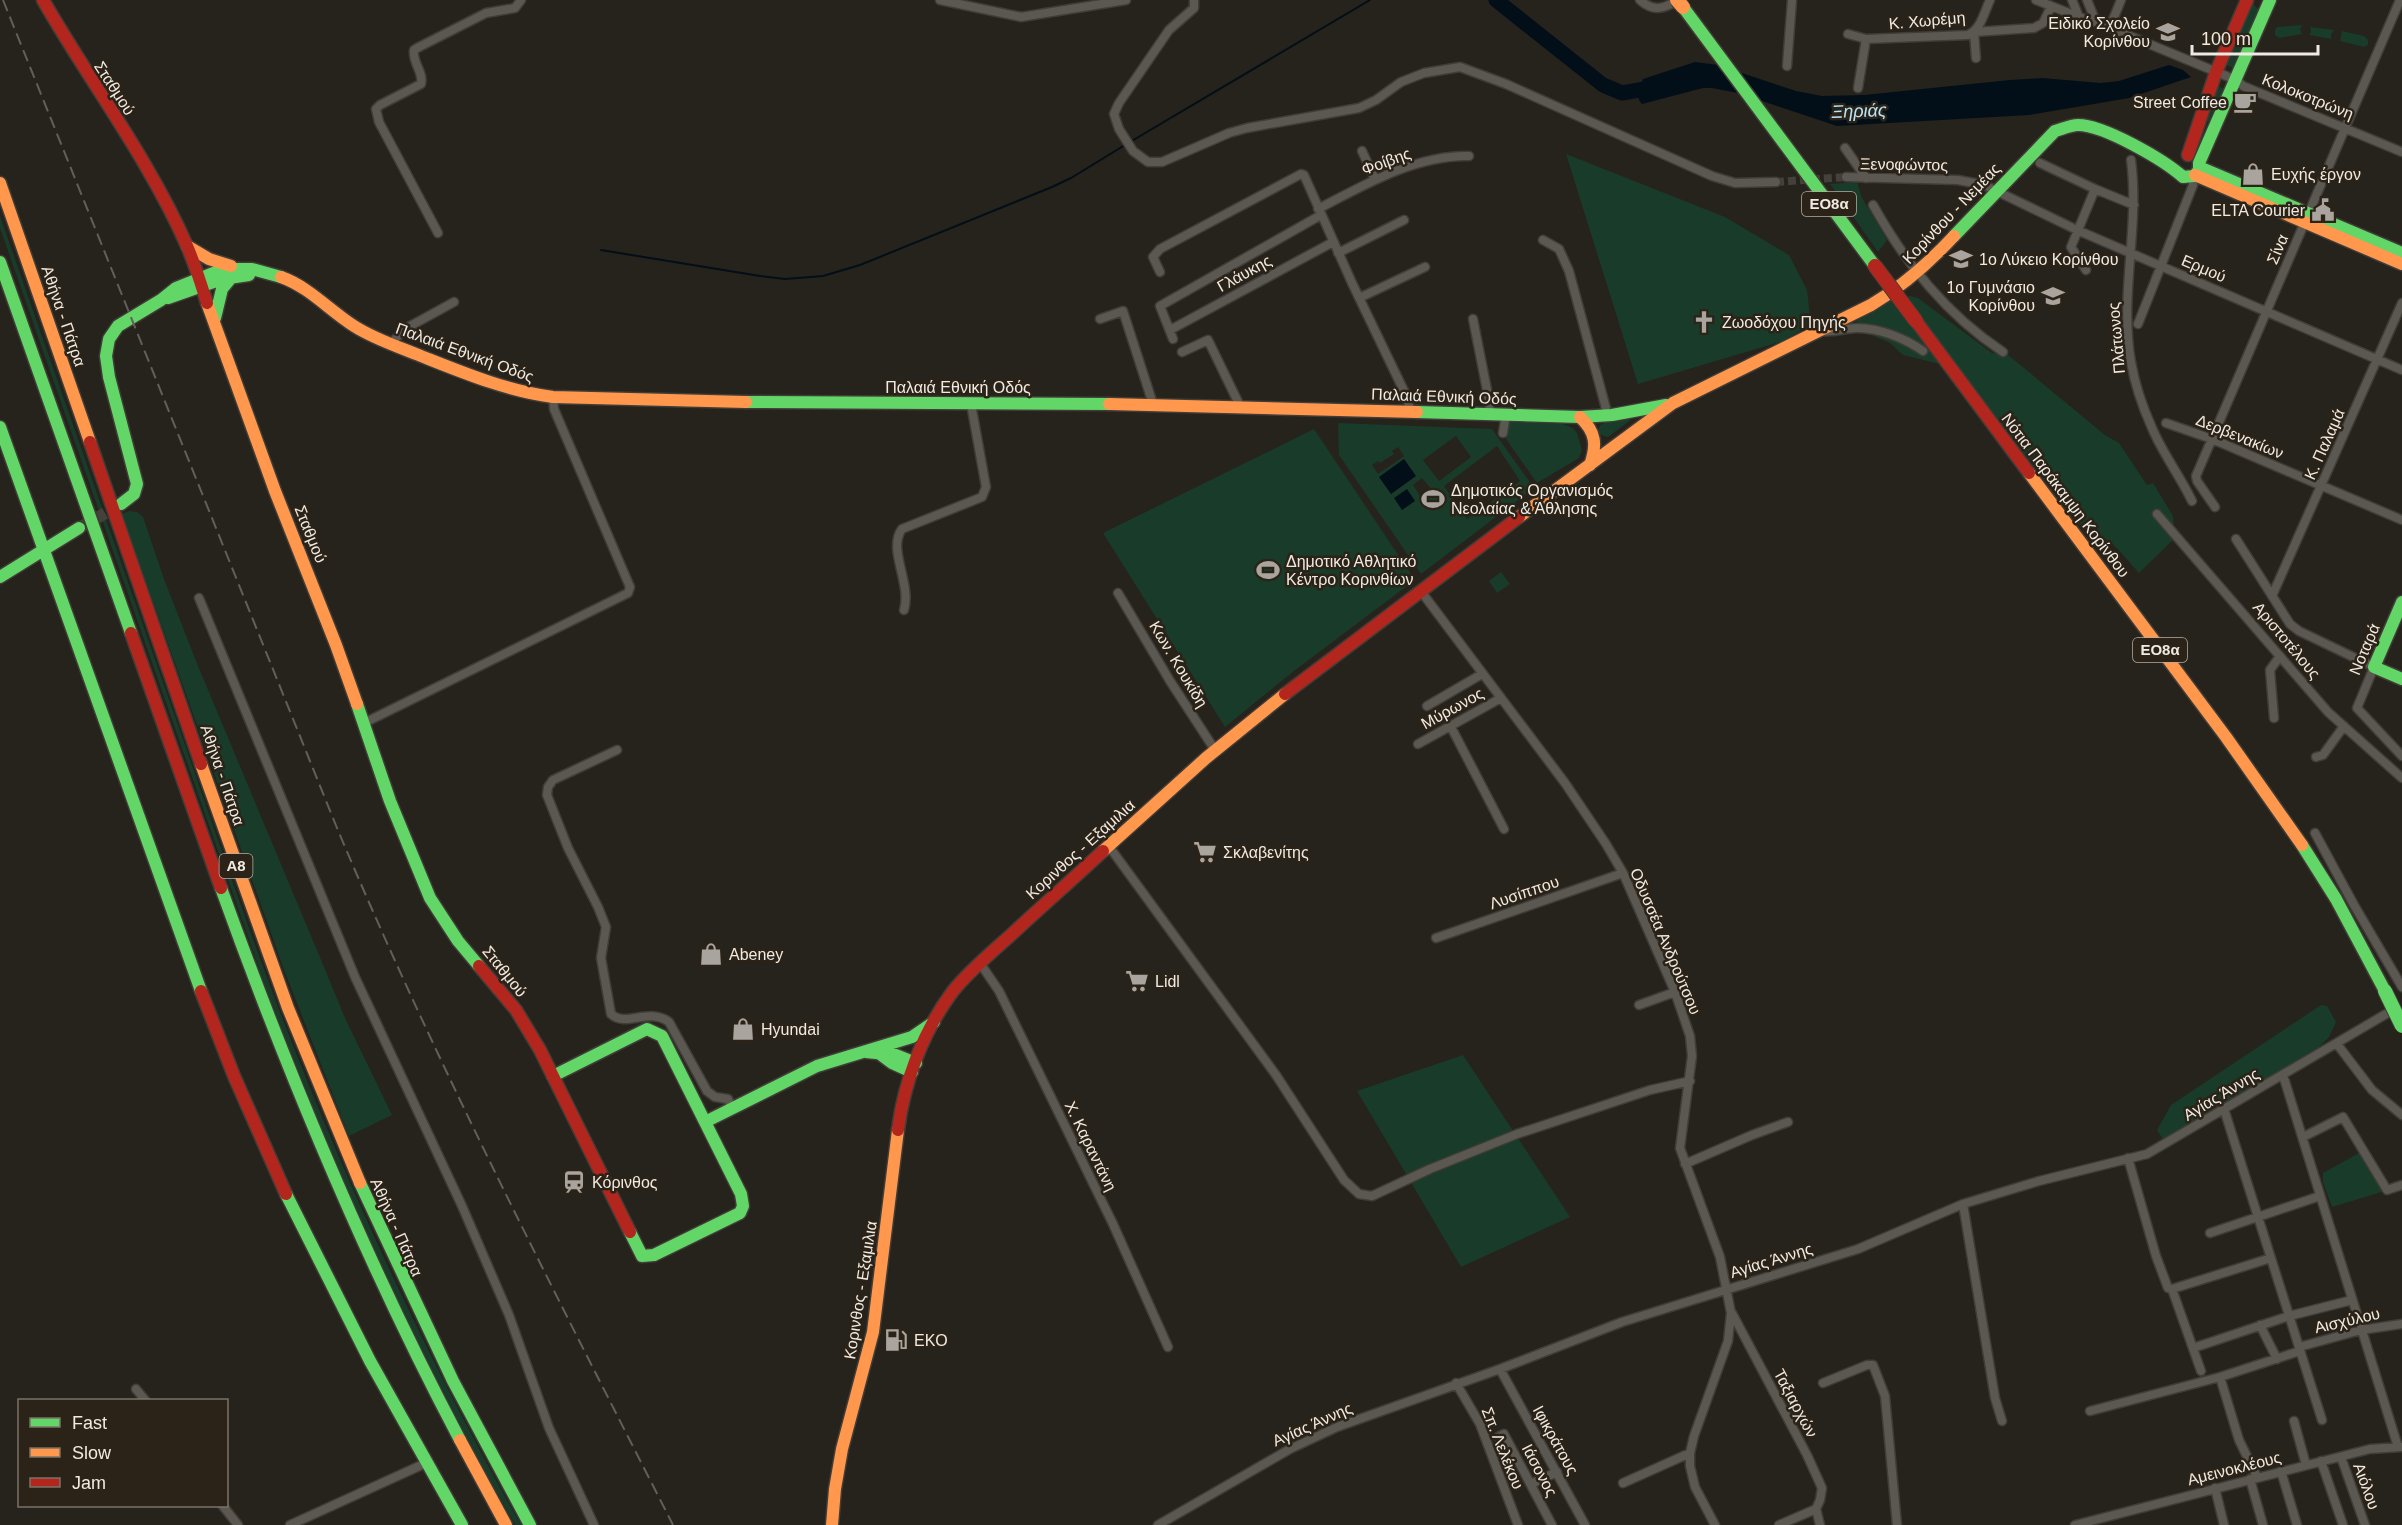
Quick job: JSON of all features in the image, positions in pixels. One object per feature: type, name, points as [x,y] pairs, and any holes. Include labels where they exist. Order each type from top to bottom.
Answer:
[{"type":"main road","name":"Σταθμού","points":[[44,0],[78,60],[148,171],[187,246],[276,491],[310,575],[390,801],[430,898],[452,933],[516,1010],[540,1050],[642,1256],[654,1255],[737,1216],[741,1211],[743,1203],[741,1194],[705,1122]]},
{"type":"main road","points":[[2191,167],[2217,72],[2247,0]]},
{"type":"main road","points":[[2191,167],[2236,80],[2270,0]]},
{"type":"main road","name":"Νότια Παράκαμψη Κορίνθου","points":[[1680,2],[2219,728],[2292,830],[2336,898],[2402,1026]]},
{"type":"main road","name":"Κορίνθου - Νεμέας","points":[[1673,403],[1884,298],[1927,265],[2048,137],[2055,131],[2070,126],[2090,127],[2120,138],[2152,155],[2191,167],[2307,218]]},
{"type":"main road","name":"Αθήνα - Πάτρα","points":[[0,183],[255,920],[296,1030],[350,1162],[404,1281],[480,1433],[530,1525]]},
{"type":"main road","points":[[2307,218],[2402,253]]},
{"type":"main road","points":[[2307,218],[2402,264]]},
{"type":"main road","points":[[187,246],[236,273],[222,289],[215,319]]},
{"type":"main road","points":[[161,300],[176,288],[188,266],[187,246]]},
{"type":"main road","name":"Α8","points":[[0,262],[235,927],[288,1068],[390,1301],[461,1444],[506,1525]]},
{"type":"main road","name":"Παλαιά Εθνική Οδός","points":[[201,281],[224,269],[236,273],[270,275],[309,291],[354,326],[391,344],[470,375],[531,394],[553,397],[765,403],[1153,404],[1580,417],[1608,416],[1673,403]]},
{"type":"main road","points":[[176,288],[201,281]]},
{"type":"main road","points":[[121,504],[134,494],[137,484],[106,365],[107,347],[118,326],[161,300],[201,281]]},
{"type":"main road","name":"Κορινθος - Εξαμιλια","points":[[832,1525],[842,1449],[873,1332],[899,1125],[914,1067],[935,1021],[952,994],[980,963],[1215,750],[1299,682],[1420,590],[1673,403]]},
{"type":"main road","points":[[1580,417],[1590,426],[1595,438],[1596,449],[1590,465]]},
{"type":"main road","points":[[0,427],[189,961],[235,1077],[291,1205],[426,1463],[462,1525]]},
{"type":"main road","points":[[0,577],[79,528]]},
{"type":"main road","name":"Νοταρά","points":[[2374,667],[2402,602]]},
{"type":"main road","points":[[2374,667],[2402,680]]},
{"type":"main road","points":[[553,1076],[647,1029],[654,1031],[662,1036],[705,1122],[817,1066],[912,1037],[935,1021]]},
{"type":"main road","points":[[856,1053],[880,1054],[892,1064],[914,1067]]},
{"type":"street","points":[[438,233],[379,122],[376,109],[421,84],[421,73],[414,50],[486,13],[515,8],[521,0]]},
{"type":"street","points":[[940,0],[1021,17],[1126,0]]},
{"type":"street","points":[[1194,0],[1194,8],[1169,30],[1116,109],[1114,119],[1123,138],[1133,151],[1148,162],[1162,162],[1229,133],[1247,128],[1359,108],[1376,100],[1401,82],[1442,68],[1460,68],[1506,84],[1712,176],[1735,183],[1776,182]]},
{"type":"street","points":[[1640,0],[1647,6],[1659,9],[1680,2]]},
{"type":"street","points":[[1787,66],[1792,0]]},
{"type":"street","name":"Κ. Χωρέμη","points":[[1848,34],[1866,39],[1968,35],[1974,32],[1990,0]]},
{"type":"street","name":"Κολοκοτρώνη","points":[[2036,0],[2079,18],[2110,27],[2236,80],[2243,86],[2402,152]]},
{"type":"street","points":[[2072,0],[2079,18]]},
{"type":"street","points":[[2087,0],[2097,22]]},
{"type":"street","points":[[2110,27],[2121,0]]},
{"type":"street","name":"Σίνα","points":[[2215,507],[2196,476],[2400,0]]},
{"type":"street","points":[[1976,58],[1974,32],[2034,28],[2043,22],[2050,7]]},
{"type":"street","points":[[1858,88],[1866,39]]},
{"type":"street","points":[[1845,148],[1866,178]]},
{"type":"street","points":[[1362,151],[1375,179]]},
{"type":"street","name":"Φοίβης","points":[[1171,334],[1160,306],[1375,179],[1433,161],[1454,156],[1469,156]]},
{"type":"street","name":"Πλάτωνος","points":[[2131,160],[2134,205],[2127,302],[2131,360],[2152,429],[2192,501]]},
{"type":"street","points":[[2040,163],[2134,205]]},
{"type":"street","points":[[2138,324],[2193,185],[2191,167]]},
{"type":"street","points":[[1160,272],[1153,257],[1160,249],[1301,174],[1304,175],[1319,212],[1404,391],[1411,411]]},
{"type":"street","name":"Ξενοφώντος","points":[[1846,177],[1958,180],[1984,185],[1995,191]]},
{"type":"street","points":[[2086,270],[2071,247],[2095,189]]},
{"type":"street","name":"Ερμού","points":[[1995,191],[2077,230],[2402,370]]},
{"type":"street","points":[[1873,205],[1893,242],[1916,273],[1965,324],[2003,352]]},
{"type":"street","points":[[1338,253],[1404,220]]},
{"type":"street","points":[[1542,240],[1559,249],[1569,271],[1608,416]]},
{"type":"street","name":"Γλάυκης","points":[[1171,334],[1333,242]]},
{"type":"street","points":[[1359,298],[1425,267]]},
{"type":"street","points":[[391,344],[403,330],[454,302]]},
{"type":"street","name":"Κ. Παλαμά","points":[[2272,596],[2402,303]]},
{"type":"street","points":[[1100,319],[1123,311],[1153,404]]},
{"type":"street","points":[[1473,319],[1490,400],[1490,414]]},
{"type":"street","points":[[1820,330],[1829,332],[1866,329],[1902,339],[1923,351]]},
{"type":"street","points":[[1182,352],[1208,340],[1240,406]]},
{"type":"street","points":[[364,723],[624,595],[629,590],[554,409],[553,397]]},
{"type":"street","points":[[904,610],[907,591],[898,554],[898,534],[902,529],[982,497],[985,493],[986,487],[970,404]]},
{"type":"street","points":[[1503,433],[1506,414]]},
{"type":"street","name":"Δερβενακίων","points":[[2166,423],[2402,520]]},
{"type":"street","name":"Αριστοτέλους","points":[[2157,514],[2328,712],[2402,778]]},
{"type":"street","points":[[2236,539],[2284,615],[2299,631],[2374,667]]},
{"type":"street","name":"Οδυσσέα Ανδρούτσου","points":[[1420,590],[1565,783],[1623,873],[1675,993],[1690,1036],[1692,1056],[1680,1148],[1720,1257],[1731,1313],[1728,1341],[1690,1453],[1690,1466],[1695,1487],[1715,1525]]},
{"type":"street","name":"Κων. Κουκίδη","points":[[1118,593],[1170,681],[1215,750]]},
{"type":"street","points":[[199,598],[355,977],[462,1206],[509,1316],[549,1428],[594,1525]]},
{"type":"street","points":[[2274,718],[2270,670],[2280,656]]},
{"type":"street","name":"Νοταρά","points":[[2374,667],[2357,708],[2402,756]]},
{"type":"street","points":[[1427,706],[1482,674]]},
{"type":"street","name":"Μύρωνος","points":[[1418,744],[1501,698]]},
{"type":"street","points":[[1450,725],[1504,830]]},
{"type":"street","points":[[2316,758],[2323,755],[2344,726]]},
{"type":"street","points":[[617,750],[553,780],[548,787],[547,795],[568,848],[606,927],[601,958],[611,1014],[622,1020],[653,1015],[669,1022],[707,1091],[715,1097],[728,1099],[732,1108]]},
{"type":"street","points":[[2315,833],[2402,987]]},
{"type":"street","points":[[1108,845],[1248,1036],[1333,1164],[1356,1193],[1372,1196],[1430,1169],[1517,1134],[1650,1090],[1689,1081]]},
{"type":"street","name":"Λυσίππου","points":[[1436,938],[1623,873]]},
{"type":"street","name":"Χ. Καραντάνη","points":[[980,963],[999,991],[1113,1224],[1168,1347]]},
{"type":"street","points":[[1639,1005],[1675,993]]},
{"type":"street","name":"Αγίας Άννης","points":[[1158,1525],[1290,1449],[1337,1427],[1500,1369],[1622,1322],[1858,1249],[1963,1204],[2153,1151],[2386,1014]]},
{"type":"street","points":[[2337,1044],[2372,1090],[2402,1115]]},
{"type":"street","points":[[2283,1074],[2361,1330],[2400,1447]]},
{"type":"street","points":[[2224,1109],[2322,1420]]},
{"type":"street","points":[[2303,1137],[2343,1117],[2387,1190],[2402,1185]]},
{"type":"street","points":[[1685,1164],[1788,1122]]},
{"type":"street","points":[[2128,1158],[2164,1281],[2168,1288],[2172,1289],[2201,1371]]},
{"type":"street","points":[[2210,1233],[2320,1196]]},
{"type":"street","points":[[1963,1204],[1995,1398],[2002,1421]]},
{"type":"street","points":[[2172,1289],[2271,1258]]},
{"type":"street","points":[[2193,1348],[2289,1316],[2352,1300]]},
{"type":"street","name":"Ταξιαρχών","points":[[1731,1313],[1807,1455],[1822,1488],[1816,1509],[1820,1525]]},
{"type":"street","name":"Αισχύλου","points":[[2090,1412],[2220,1377],[2361,1330],[2402,1324]]},
{"type":"street","points":[[2260,1325],[2277,1359]]},
{"type":"street","points":[[1823,1383],[1867,1365],[1873,1365],[1885,1396],[1897,1525]]},
{"type":"street","name":"Ιφικράτους","points":[[1500,1369],[1585,1525]]},
{"type":"street","points":[[2220,1377],[2253,1478],[2263,1525]]},
{"type":"street","name":"Σπ. Λελέκου","points":[[1456,1383],[1480,1424],[1518,1525]]},
{"type":"street","points":[[136,1389],[144,1399]]},
{"type":"street","points":[[2294,1421],[2306,1465]]},
{"type":"street","name":"Ιάσονος","points":[[1498,1437],[1504,1434],[1552,1525]]},
{"type":"street","name":"Αμεινοκλέους","points":[[2075,1525],[2370,1449],[2400,1447]]},
{"type":"street","points":[[1623,1483],[1690,1453]]},
{"type":"street","name":"Αιόλου","points":[[2341,1457],[2365,1525]]},
{"type":"street","points":[[2321,1461],[2343,1525]]},
{"type":"street","points":[[290,1525],[426,1463]]},
{"type":"street","points":[[2281,1471],[2297,1525]]},
{"type":"street","points":[[1531,1484],[1557,1472]]},
{"type":"street","points":[[2215,1488],[2224,1525]]},
{"type":"street","points":[[224,1507],[238,1525]]},
{"type":"street","points":[[1779,1525],[1816,1509]]},
{"type":"green space","points":[[2253,4],[2257,8],[2262,8],[2236,69],[2226,65]]},
{"type":"green space","points":[[2303,25],[2300,29],[2302,34],[2279,38],[2275,35],[2277,27]]},
{"type":"green space","points":[[2310,27],[2334,30],[2331,39],[2309,35]]},
{"type":"green space","points":[[2342,31],[2364,36],[2368,40],[2368,45],[2364,47],[2340,41]]},
{"type":"green space","points":[[2217,88],[2227,90],[2211,122],[2205,120]]},
{"type":"green space","points":[[1566,154],[1725,217],[1789,255],[1807,290],[1811,325],[1780,342],[1638,384]]},
{"type":"green space","points":[[1857,182],[1862,198],[1887,240],[1878,252],[1830,184]]},
{"type":"green space","points":[[0,216],[236,893],[285,1025],[337,1153],[394,1279],[455,1403],[521,1525],[515,1525],[410,1324],[347,1187],[289,1047],[262,977],[0,228]]},
{"type":"green space","points":[[1910,296],[1918,298],[1992,353],[2007,354],[2105,435],[2119,443],[2147,485],[2153,483],[2173,516],[2175,538],[2139,573],[2109,542],[2075,521],[1960,369],[1903,355],[1890,343],[1864,332],[1857,323],[1857,318],[1891,300]]},
{"type":"green space","points":[[1632,419],[1608,437],[1600,435],[1598,431],[1600,425],[1607,422]]},
{"type":"green space","points":[[1509,422],[1563,424],[1573,428],[1577,433],[1582,450],[1579,458],[1537,483],[1506,439]]},
{"type":"green space","name":"Δημοτικός Οργανισμός Νεολαίας & Άθλησης","points":[[1338,423],[1492,429],[1534,488],[1421,574],[1339,455]],"holes":[[[1456,436],[1471,457],[1439,481],[1423,460]],[[1497,446],[1520,481],[1467,519],[1444,486]],[[1398,447],[1404,456],[1378,474],[1372,465],[1394,454],[1392,451]],[[1422,478],[1431,489],[1420,496],[1413,485]]]},
{"type":"green space","name":"Δημοτικό Αθλητικό Κέντρο Κορινθίων","points":[[1314,429],[1415,580],[1294,671],[1225,727],[1103,533]]},
{"type":"green space","points":[[129,511],[137,512],[143,517],[196,661],[345,1018],[392,1115],[349,1136],[284,970],[122,514]]},
{"type":"green space","points":[[1501,572],[1510,584],[1497,593],[1489,581]]},
{"type":"green space","points":[[2321,1005],[2327,1006],[2336,1022],[2329,1037],[2319,1047],[2164,1141],[2157,1130],[2171,1105]]},
{"type":"green space","points":[[1463,1055],[1570,1217],[1461,1267],[1357,1091]]},
{"type":"green space","points":[[2361,1152],[2385,1191],[2332,1207],[2323,1182],[2323,1173]]},
{"type":"water","points":[[1695,62],[1718,65],[1796,91],[1822,96],[1864,95],[2042,78],[2101,83],[2119,81],[2169,65],[2183,70],[2191,77],[2129,98],[2029,115],[1837,126],[1738,93],[1712,88],[1703,88],[1642,104],[1639,100],[1638,91],[1643,79]]},
{"type":"water","points":[[1404,459],[1416,476],[1391,494],[1379,477]]},
{"type":"water","points":[[1407,489],[1415,501],[1402,510],[1394,498]]},
{"type":"waterway","points":[[1130,142],[1370,0]]},
{"type":"waterway","name":"Ξηριάς","points":[[1496,0],[1603,85],[1622,93],[1656,87]]},
{"type":"waterway","points":[[601,250],[785,279],[823,276],[860,265],[1052,187],[1125,145]]},
{"type":"tunnel","points":[[1776,182],[1846,177]]},
{"type":"tunnel","points":[[79,528],[120,505]]},
{"type":"railway","points":[[3,0],[375,917],[499,1180],[673,1525]]},
{"type":"traffic: fast","points":[[1954,236],[2055,131],[2069,126],[2078,125],[2103,131],[2148,153],[2183,177],[2194,176],[2199,170],[2199,163],[2270,0]]},
{"type":"traffic: fast","points":[[1683,7],[1875,266]]},
{"type":"traffic: fast","points":[[2199,167],[2402,253]]},
{"type":"traffic: fast","points":[[0,262],[131,633]]},
{"type":"traffic: fast","points":[[121,504],[134,494],[137,484],[109,377],[106,356],[109,339],[118,326],[161,300],[176,288],[223,269],[252,269],[281,277]]},
{"type":"traffic: fast","points":[[168,298],[222,279],[249,275]]},
{"type":"traffic: fast","points":[[215,318],[222,289],[232,277]]},
{"type":"traffic: fast","points":[[746,402],[1109,404]]},
{"type":"traffic: fast","points":[[1417,412],[1580,417],[1612,415],[1666,405]]},
{"type":"traffic: fast","points":[[0,427],[201,991]]},
{"type":"traffic: fast","points":[[0,577],[79,528]]},
{"type":"traffic: fast","points":[[2402,602],[2374,667],[2402,679]]},
{"type":"traffic: fast","points":[[357,704],[390,801],[430,898],[458,941],[479,966]]},
{"type":"traffic: fast","points":[[2302,845],[2336,899],[2385,991]]},
{"type":"traffic: fast","points":[[221,888],[274,1029],[331,1168],[393,1305],[460,1440]]},
{"type":"traffic: fast","points":[[2385,991],[2402,1026]]},
{"type":"traffic: fast","points":[[705,1122],[817,1066],[912,1037],[934,1022]]},
{"type":"traffic: fast","points":[[553,1076],[647,1029],[662,1036],[741,1194],[743,1206],[740,1213],[654,1255],[642,1256],[630,1232]]},
{"type":"traffic: fast","points":[[866,1052],[896,1055],[916,1063]]},
{"type":"traffic: fast","points":[[880,1054],[892,1063],[912,1072]]},
{"type":"traffic: fast","points":[[360,1183],[453,1381],[530,1525]]},
{"type":"traffic: fast","points":[[286,1194],[370,1361],[462,1525]]},
{"type":"traffic: slow","points":[[1677,0],[1683,7]]},
{"type":"traffic: slow","points":[[2195,175],[2402,264]]},
{"type":"traffic: slow","points":[[0,183],[90,442]]},
{"type":"traffic: slow","points":[[1519,517],[1673,403],[1883,298],[1915,274],[1954,236]]},
{"type":"traffic: slow","points":[[187,246],[209,259],[231,266]]},
{"type":"traffic: slow","points":[[281,277],[301,287],[345,320],[370,335],[502,386],[553,397],[746,402]]},
{"type":"traffic: slow","points":[[207,303],[275,491],[357,704]]},
{"type":"traffic: slow","points":[[1109,404],[1417,412]]},
{"type":"traffic: slow","points":[[1580,417],[1594,439],[1594,451],[1590,465]]},
{"type":"traffic: slow","points":[[2029,473],[2226,737],[2302,845]]},
{"type":"traffic: slow","points":[[1103,851],[1206,758],[1285,694]]},
{"type":"traffic: slow","points":[[201,764],[288,1008],[360,1183]]},
{"type":"traffic: slow","points":[[832,1525],[842,1449],[873,1332],[898,1130]]},
{"type":"traffic: slow","points":[[460,1440],[506,1525]]},
{"type":"traffic: jam","points":[[43,0],[155,182],[187,246],[207,303]]},
{"type":"traffic: jam","points":[[2188,155],[2216,72],[2247,0]]},
{"type":"traffic: jam","points":[[1875,266],[1916,321]]},
{"type":"traffic: jam","points":[[1916,321],[2029,473]]},
{"type":"traffic: jam","points":[[90,442],[201,764]]},
{"type":"traffic: jam","points":[[1285,694],[1519,517]]},
{"type":"traffic: jam","points":[[131,633],[221,888]]},
{"type":"traffic: jam","points":[[898,1130],[905,1094],[916,1058],[942,1006],[953,991],[981,961],[1103,851]]},
{"type":"traffic: jam","points":[[479,966],[516,1010],[540,1050],[630,1232]]},
{"type":"traffic: jam","points":[[201,991],[234,1076],[286,1194]]},
{"type":"place","name":"Ειδικό Σχολείο Κορίνθου","points":[[2168,32]]},
{"type":"place","name":"Street Coffee","points":[[2245,102]]},
{"type":"place","name":"Ευχής έργον","points":[[2253,174]]},
{"type":"place","name":"ELTA Courier","points":[[2323,210]]},
{"type":"place","name":"1ο Λύκειο Κορίνθου","points":[[1961,259]]},
{"type":"place","name":"1ο Γυμνάσιο Κορίνθου","points":[[2053,296]]},
{"type":"place","name":"Ζωοδόχου Πηγής","points":[[1704,322]]},
{"type":"place","name":"Δημοτικός Οργανισμός Νεολαίας & Άθλησης","points":[[1433,499]]},
{"type":"place","name":"Δημοτικό Αθλητικό Κέντρο Κορινθίων","points":[[1268,570]]},
{"type":"place","name":"Σκλαβενίτης","points":[[1205,852]]},
{"type":"place","name":"Abeney","points":[[711,954]]},
{"type":"place","name":"Lidl","points":[[1137,981]]},
{"type":"place","name":"Hyundai","points":[[743,1029]]},
{"type":"place","name":"Κόρινθος","points":[[574,1182]]},
{"type":"place","name":"EKO","points":[[896,1340]]}]
